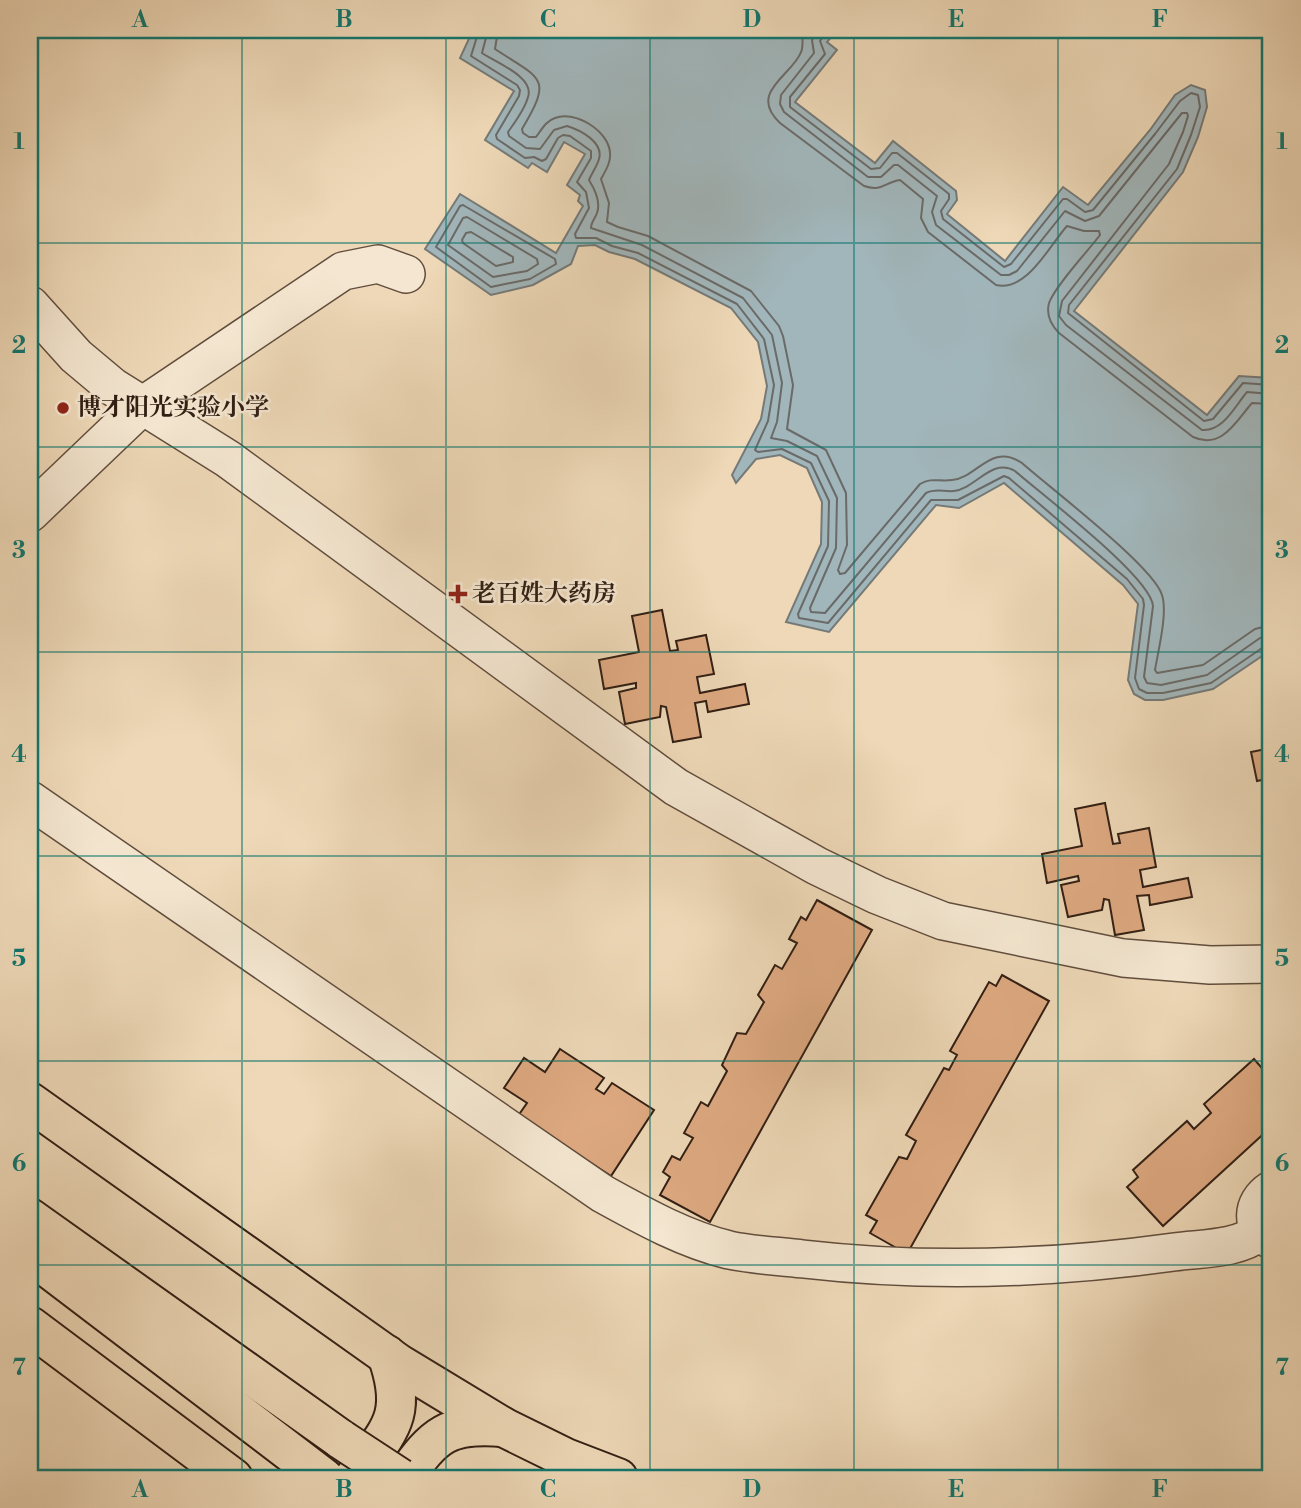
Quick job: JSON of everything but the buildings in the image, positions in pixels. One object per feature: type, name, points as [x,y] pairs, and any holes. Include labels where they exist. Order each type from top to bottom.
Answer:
[{"type":"main road","points":[[30,1102],[387,1355],[455,1400],[566,1458],[618,1478]]},
{"type":"main road","points":[[30,1218],[342,1440],[402,1478],[430,1444],[444,1434],[471,1425],[503,1427]]},
{"type":"main road","points":[[30,1254],[320,1475]]},
{"type":"main road","points":[[30,1326],[233,1478]]},
{"type":"main road","points":[[30,1343],[189,1478]]},
{"type":"main road","points":[[354,1478],[394,1420],[397,1398],[395,1377],[387,1355]]},
{"type":"street","points":[[30,513],[142,406],[343,271],[378,264],[406,274]]},
{"type":"street","points":[[30,305],[76,356],[113,387],[228,460],[676,786],[817,866],[877,895],[943,921],[1123,958],[1210,965],[1271,964]]},
{"type":"street","points":[[30,800],[603,1194],[685,1235],[729,1250],[855,1265],[1005,1267],[1135,1258],[1239,1244],[1266,1236],[1255,1219],[1256,1208],[1261,1198],[1271,1190]]},
{"type":"water","points":[[473,30],[837,30],[827,42],[837,50],[795,102],[875,163],[893,141],[956,191],[957,200],[947,214],[1005,261],[1063,187],[1088,205],[1150,130],[1175,95],[1191,85],[1205,90],[1207,107],[1183,172],[1074,311],[1207,415],[1239,376],[1271,378],[1271,650],[1213,689],[1163,700],[1145,700],[1134,694],[1128,680],[1138,604],[1123,585],[1004,483],[959,508],[936,505],[829,632],[786,622],[821,544],[822,502],[807,468],[780,455],[756,459],[736,483],[732,475],[761,419],[767,386],[758,342],[731,308],[635,259],[595,245],[578,246],[571,264],[533,285],[491,295],[425,249],[460,194],[556,253],[583,206],[578,201],[580,195],[567,185],[585,154],[564,142],[547,172],[532,163],[528,168],[485,140],[514,91],[460,58]]},
{"type":"place","name":"博才阳光实验小学","points":[[63,408]]},
{"type":"place","name":"老百姓大药房","points":[[458,594]]}]
